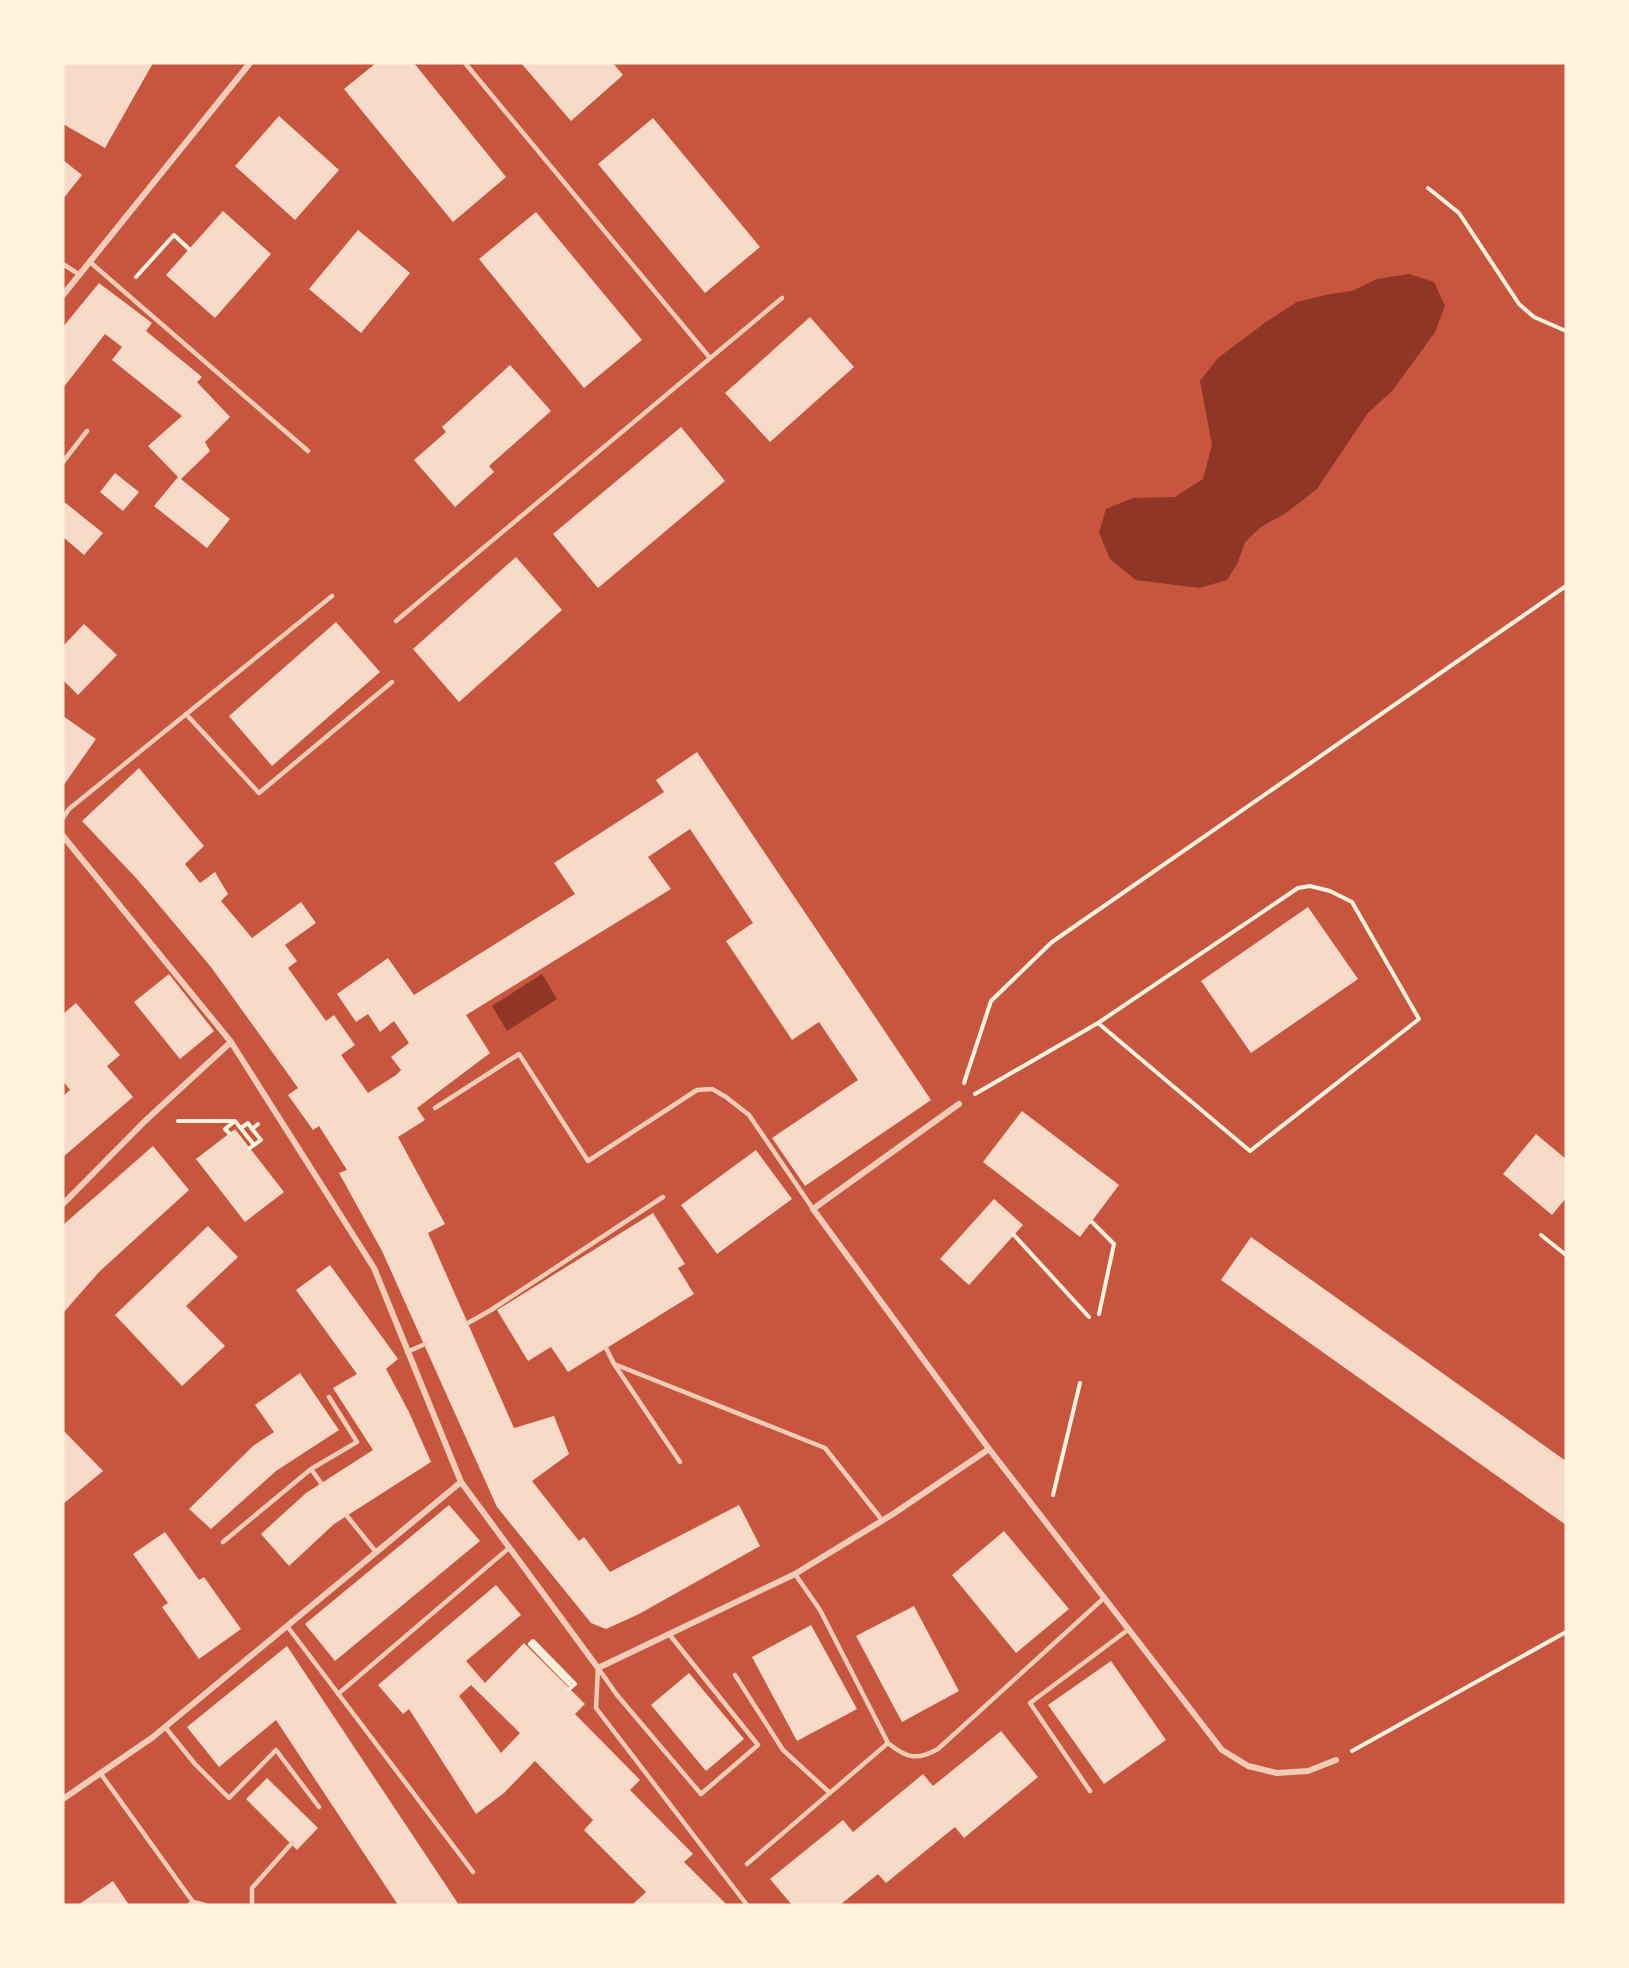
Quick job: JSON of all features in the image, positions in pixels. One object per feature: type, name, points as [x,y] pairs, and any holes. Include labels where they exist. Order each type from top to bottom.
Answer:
[{"type":"street","points":[[63,296],[250,63]]},
{"type":"street","points":[[63,836],[231,1042],[374,1268],[461,1482],[598,1668],[795,1574],[989,1449]]},
{"type":"street","points":[[63,1204],[146,1121],[231,1042]]},
{"type":"street","points":[[959,1104],[813,1209],[989,1449],[1222,1749],[1248,1766],[1277,1773],[1308,1771],[1336,1760]]},
{"type":"street","points":[[63,1799],[165,1727],[461,1482]]},
{"type":"lane","points":[[465,63],[710,358]]},
{"type":"lane","points":[[90,262],[308,451]]},
{"type":"lane","points":[[63,264],[80,275]]},
{"type":"lane","points":[[396,621],[782,298]]},
{"type":"lane","points":[[63,462],[87,431]]},
{"type":"lane","points":[[63,818],[69,809],[332,596]]},
{"type":"lane","points":[[186,714],[259,793],[392,682]]},
{"type":"lane","points":[[435,1108],[519,1054],[588,1161],[698,1090],[712,1089],[726,1096],[749,1115],[813,1209]]},
{"type":"lane","points":[[468,1323],[663,1197]]},
{"type":"lane","points":[[407,1352],[425,1344]]},
{"type":"lane","points":[[606,1348],[614,1365],[680,1462]]},
{"type":"lane","points":[[614,1365],[825,1448],[882,1520]]},
{"type":"lane","points":[[223,1542],[311,1469],[357,1442],[328,1398]]},
{"type":"lane","points":[[311,1469],[321,1483]]},
{"type":"lane","points":[[347,1516],[376,1552]]},
{"type":"lane","points":[[338,1694],[509,1548]]},
{"type":"lane","points":[[795,1574],[820,1610],[888,1743],[902,1755],[925,1756],[938,1749],[1104,1598]]},
{"type":"lane","points":[[286,1626],[473,1872]]},
{"type":"lane","points":[[1090,1791],[1030,1703],[1129,1629]]},
{"type":"lane","points":[[598,1668],[617,1695],[701,1794],[758,1745],[669,1634]]},
{"type":"lane","points":[[598,1668],[596,1708],[747,1905]]},
{"type":"lane","points":[[735,1675],[783,1750],[830,1793]]},
{"type":"lane","points":[[165,1727],[195,1764],[229,1798],[276,1750],[319,1807]]},
{"type":"lane","points":[[747,1864],[888,1743]]},
{"type":"lane","points":[[101,1774],[191,1904],[205,1905]]},
{"type":"lane","points":[[252,1905],[252,1888],[291,1843]]},
{"type":"path","points":[[1428,188],[1459,213],[1519,304],[1534,317],[1566,331]]},
{"type":"path","points":[[124,291],[174,235],[189,249]]},
{"type":"path","points":[[959,1104],[969,1064],[991,1000],[1052,942],[1566,586]]},
{"type":"path","points":[[959,1104],[1098,1023],[1298,888],[1310,886],[1330,891],[1352,902],[1419,1019],[1250,1151],[1098,1023]]},
{"type":"path","points":[[146,1121],[235,1121],[252,1147],[261,1140]]},
{"type":"path","points":[[229,1133],[225,1129],[235,1121]]},
{"type":"path","points":[[241,1128],[248,1123],[252,1129]]},
{"type":"path","points":[[1092,1222],[1114,1244],[1099,1314]]},
{"type":"path","points":[[1541,1234],[1566,1255]]},
{"type":"path","points":[[1014,1235],[1089,1317]]},
{"type":"path","points":[[1048,1526],[1054,1486],[1080,1383]]},
{"type":"path","points":[[1336,1760],[1566,1632]]},
{"type":"path","points":[[533,1641],[575,1684],[569,1687],[530,1644],[533,1641]]},
{"type":"shaded area","points":[[1409,274],[1434,282],[1445,306],[1435,332],[1393,390],[1368,413],[1317,489],[1286,513],[1261,527],[1245,542],[1238,562],[1227,580],[1199,588],[1136,580],[1110,559],[1099,533],[1106,509],[1133,498],[1175,497],[1203,479],[1212,445],[1200,381],[1218,358],[1297,302],[1352,291],[1377,279]]},
{"type":"shaded area","points":[[542,974],[557,999],[507,1031],[492,1006]]},
{"type":"building","points":[[63,63],[153,63],[105,148],[63,124]]},
{"type":"building","points":[[376,63],[414,63],[506,177],[453,222],[344,89]]},
{"type":"building","points":[[521,63],[613,63],[623,75],[571,121]]},
{"type":"building","points":[[279,116],[339,170],[295,220],[235,166]]},
{"type":"building","points":[[653,118],[760,247],[705,293],[598,164]]},
{"type":"building","points":[[63,160],[82,175],[63,199]]},
{"type":"building","points":[[223,211],[271,254],[215,318],[166,275]]},
{"type":"building","points":[[536,212],[642,340],[584,388],[479,259]]},
{"type":"building","points":[[358,230],[410,273],[361,333],[309,289]]},
{"type":"building","points":[[99,283],[152,323],[146,331],[202,377],[197,382],[230,417],[205,442],[210,451],[181,479],[230,519],[207,548],[154,506],[178,477],[148,446],[182,416],[112,360],[122,347],[105,334],[63,388],[63,327]]},
{"type":"building","points":[[810,317],[854,367],[770,442],[725,393]]},
{"type":"building","points":[[510,365],[551,411],[489,466],[494,472],[455,507],[414,460],[446,432],[442,427]]},
{"type":"building","points":[[681,427],[725,481],[598,588],[553,534]]},
{"type":"building","points":[[115,473],[139,492],[123,511],[100,492]]},
{"type":"building","points":[[63,501],[103,533],[84,555],[63,537]]},
{"type":"building","points":[[516,557],[562,610],[459,702],[413,649]]},
{"type":"building","points":[[336,622],[380,672],[272,766],[229,716]]},
{"type":"building","points":[[84,624],[117,655],[78,695],[63,680],[63,646]]},
{"type":"building","points":[[63,716],[96,739],[63,786]]},
{"type":"building","points":[[697,752],[931,1100],[805,1186],[772,1138],[858,1080],[819,1022],[792,1040],[726,941],[753,923],[690,829],[648,857],[671,889],[466,1015],[490,1053],[417,1108],[425,1120],[398,1137],[445,1224],[428,1233],[514,1428],[554,1416],[569,1454],[532,1481],[579,1541],[584,1537],[610,1572],[739,1505],[760,1546],[639,1614],[606,1629],[591,1623],[497,1507],[382,1251],[339,1173],[347,1170],[319,1126],[313,1130],[288,1095],[298,1088],[211,967],[137,879],[82,821],[139,768],[204,846],[185,864],[200,883],[215,872],[228,894],[221,901],[252,938],[301,902],[316,923],[285,945],[297,961],[288,968],[326,1021],[334,1015],[355,1045],[341,1055],[368,1093],[401,1070],[391,1057],[409,1043],[394,1021],[380,1032],[368,1014],[356,1022],[337,994],[388,958],[414,995],[575,894],[554,863],[664,792],[656,780]]},
{"type":"building","points":[[1308,907],[1358,979],[1251,1053],[1201,981]]},
{"type":"building","points":[[169,974],[214,1031],[180,1059],[134,1002]]},
{"type":"building","points":[[76,1003],[120,1055],[107,1066],[133,1097],[63,1157],[63,1096],[70,1090],[63,1081],[63,1014]]},
{"type":"building","points":[[1022,1111],[1119,1185],[1080,1237],[983,1162]]},
{"type":"building","points":[[235,1129],[284,1192],[245,1222],[196,1159]]},
{"type":"building","points":[[1536,1134],[1566,1159],[1566,1198],[1552,1215],[1503,1174]]},
{"type":"building","points":[[153,1146],[189,1190],[100,1271],[63,1313],[63,1225]]},
{"type":"building","points":[[756,1150],[792,1199],[717,1254],[681,1205]]},
{"type":"building","points":[[994,1199],[1023,1225],[969,1285],[940,1259]]},
{"type":"building","points":[[653,1213],[685,1264],[678,1268],[694,1294],[568,1372],[551,1347],[528,1361],[497,1310]]},
{"type":"building","points":[[208,1226],[238,1257],[186,1306],[225,1346],[182,1386],[115,1315]]},
{"type":"building","points":[[1251,1237],[1566,1461],[1566,1525],[1221,1280]]},
{"type":"building","points":[[330,1265],[398,1359],[386,1369],[409,1412],[431,1462],[334,1524],[289,1566],[261,1534],[306,1493],[373,1450],[333,1388],[357,1374],[296,1290]]},
{"type":"building","points":[[300,1373],[339,1430],[276,1471],[211,1529],[189,1509],[253,1446],[274,1432],[255,1405]]},
{"type":"building","points":[[63,1430],[103,1471],[63,1504]]},
{"type":"building","points":[[449,1505],[480,1541],[335,1661],[305,1624]]},
{"type":"building","points":[[1004,1531],[1069,1609],[1016,1653],[952,1575]]},
{"type":"building","points":[[165,1532],[199,1580],[204,1577],[241,1629],[199,1659],[162,1607],[168,1603],[133,1554]]},
{"type":"building","points":[[496,1585],[521,1615],[466,1661],[485,1683],[524,1643],[585,1704],[575,1714],[640,1780],[630,1790],[693,1854],[684,1862],[727,1905],[632,1905],[646,1892],[584,1830],[593,1820],[535,1761],[504,1793],[476,1814],[409,1709],[403,1714],[378,1685]],"holes":[[[471,1685],[520,1733],[501,1753],[459,1696]]]},
{"type":"building","points":[[914,1606],[959,1691],[902,1722],[856,1636]]},
{"type":"building","points":[[811,1625],[857,1709],[797,1741],[752,1657]]},
{"type":"building","points":[[287,1646],[459,1905],[398,1905],[276,1720],[219,1767],[187,1727]]},
{"type":"building","points":[[1111,1661],[1166,1740],[1104,1784],[1048,1705]]},
{"type":"building","points":[[689,1673],[744,1739],[706,1771],[651,1705]]},
{"type":"building","points":[[1001,1731],[1038,1777],[964,1838],[955,1827],[886,1883],[878,1874],[840,1905],[792,1905],[770,1879],[843,1820],[853,1832],[923,1774],[933,1786]]},
{"type":"building","points":[[267,1778],[318,1828],[297,1850],[246,1799]]},
{"type":"building","points":[[113,1881],[129,1905],[78,1905]]}]
